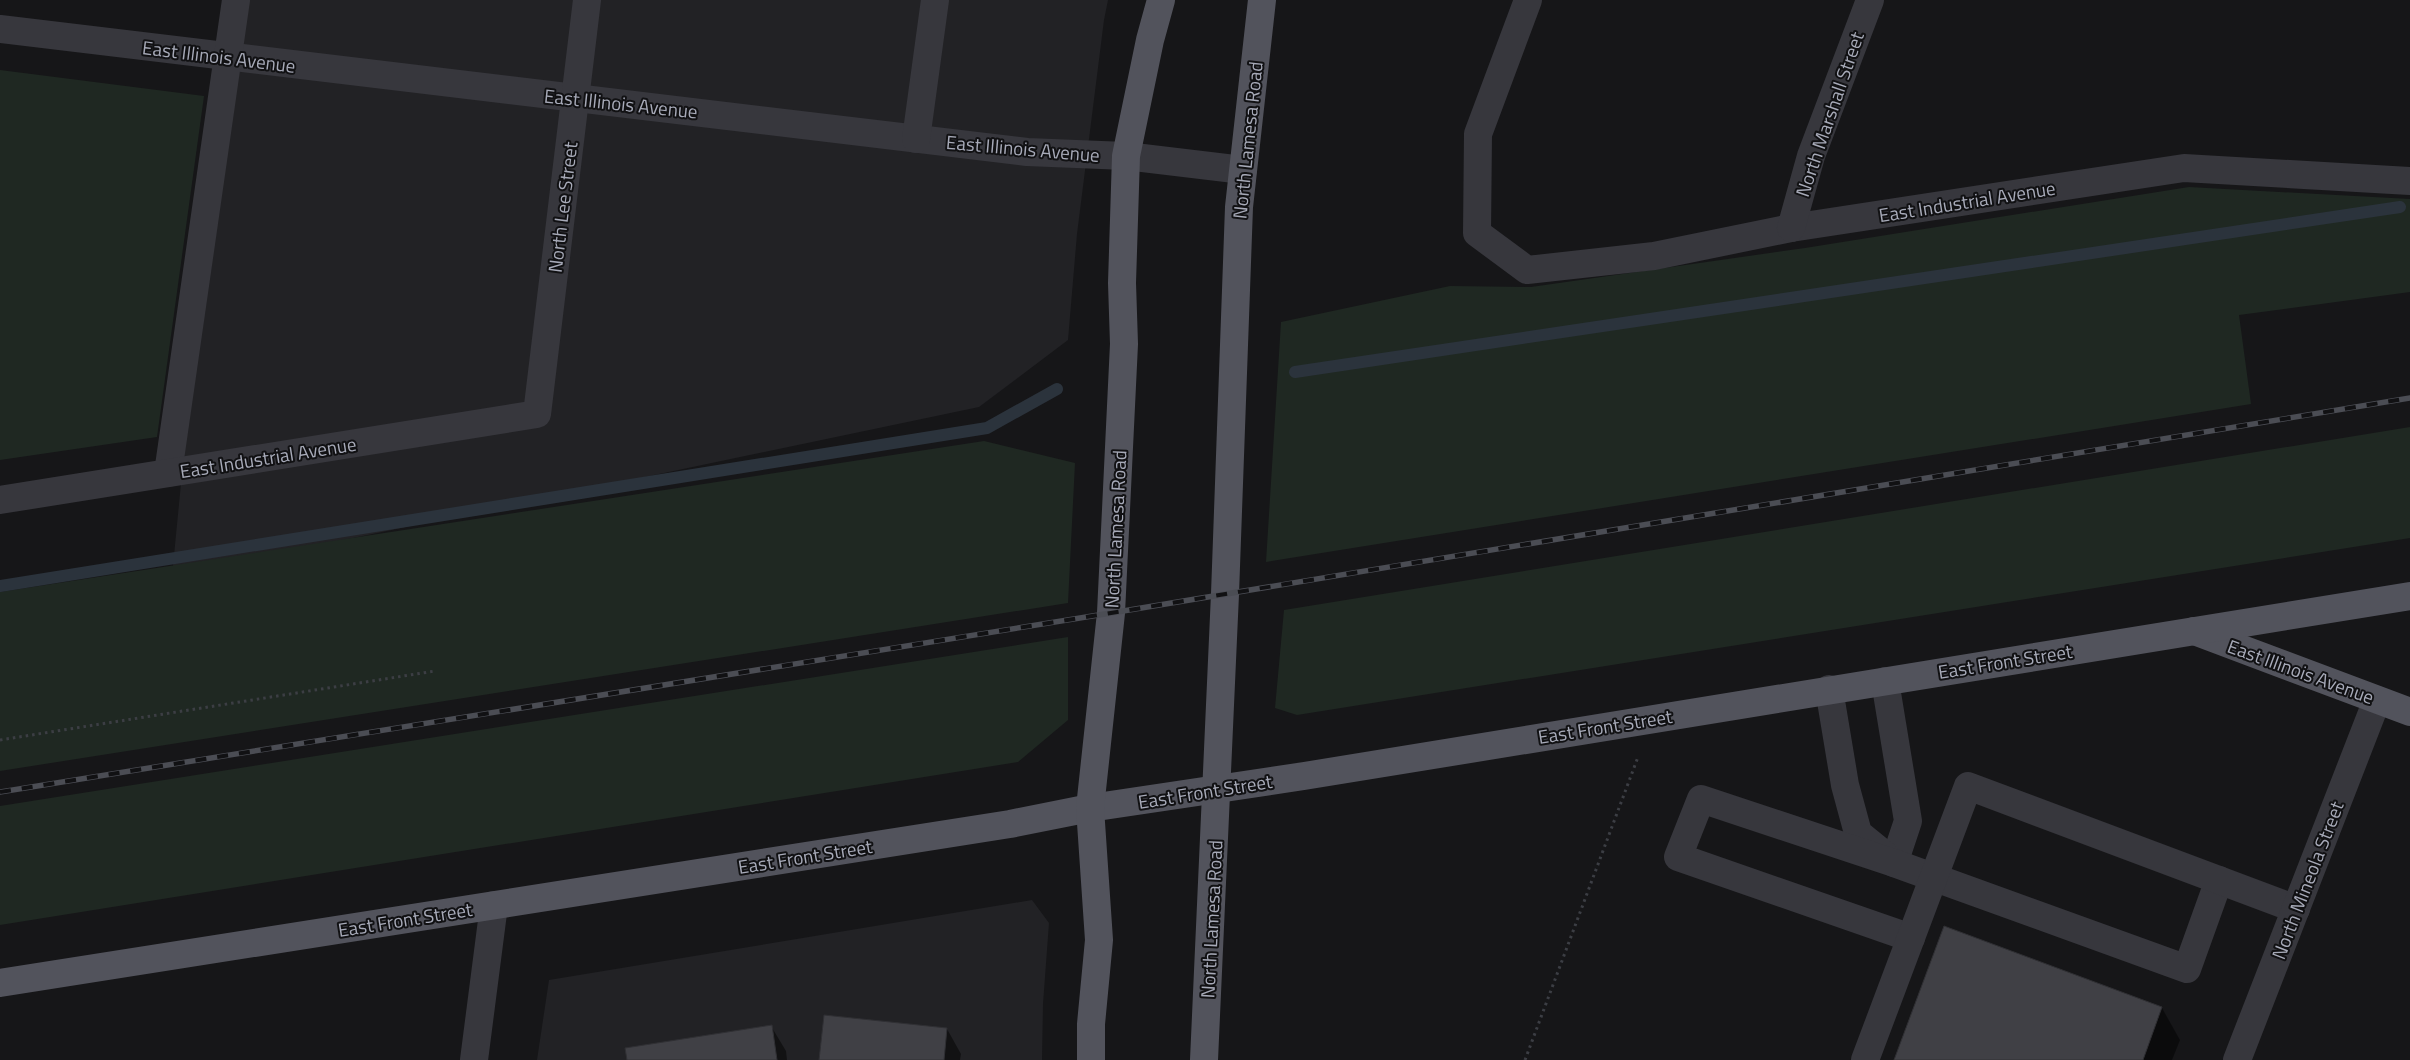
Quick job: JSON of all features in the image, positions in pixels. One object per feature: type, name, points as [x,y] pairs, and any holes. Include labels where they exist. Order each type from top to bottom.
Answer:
[{"type":"main road","name":"North Lamesa Road","points":[[1091,1060],[1091,1024],[1099,940],[1090,808],[1111,613],[1124,344],[1122,284],[1126,156],[1150,40],[1161,0]]},
{"type":"main road","name":"North Lamesa Road","points":[[1204,1060],[1217,789],[1230,414],[1243,170],[1262,0]]},
{"type":"main road","name":"East Front Street","points":[[0,983],[1000,825],[1090,808],[2410,596]]},
{"type":"main road","name":"East Illinois Avenue","points":[[2192,631],[2410,712]]},
{"type":"street","points":[[168,473],[236,0]]},
{"type":"street","name":"North Lee Street","points":[[537,414],[587,0]]},
{"type":"street","points":[[916,139],[935,0]]},
{"type":"street","name":"East Industrial Avenue","points":[[1528,0],[1478,134],[1477,232],[1528,270],[1654,256],[1791,228],[2184,168],[2410,181]]},
{"type":"street","name":"North Marshall Street","points":[[1791,228],[1810,156],[1870,0]]},
{"type":"street","name":"East Illinois Avenue","points":[[0,29],[1027,152],[1126,156],[1243,170]]},
{"type":"street","name":"East Industrial Avenue","points":[[0,500],[537,414]]},
{"type":"street","points":[[1885,681],[1908,822],[1894,863]]},
{"type":"street","points":[[1829,689],[1845,785],[1858,833],[1894,863]]},
{"type":"street","name":"North Mineola Street","points":[[2237,1060],[2377,700]]},
{"type":"street","points":[[1866,1060],[1968,786],[2296,909]]},
{"type":"street","points":[[1911,938],[1678,856],[1701,799],[1894,863],[2187,969],[2219,880]]},
{"type":"street","points":[[474,1060],[494,904]]},
{"type":"path","points":[[0,740],[435,671]]},
{"type":"path","points":[[1525,1060],[1652,719]]},
{"type":"shaded area","points":[[231,0],[1108,0],[1077,234],[1068,340],[979,407],[172,576],[215,134]]},
{"type":"shaded area","points":[[0,70],[204,96],[157,437],[0,460]]},
{"type":"shaded area","points":[[2189,187],[2410,199],[2410,292],[2239,315],[2251,404],[1266,562],[1281,322],[1450,286],[1531,287],[1805,248]]},
{"type":"shaded area","points":[[2410,427],[2410,538],[1297,715],[1275,708],[1284,610]]},
{"type":"shaded area","points":[[984,441],[1075,463],[1068,603],[0,771],[0,592]]},
{"type":"shaded area","points":[[1068,637],[1068,720],[1018,762],[0,925],[0,806]]},
{"type":"shaded area","points":[[1032,900],[1049,923],[1043,1004],[1042,1060],[537,1060],[549,980]]},
{"type":"building","points":[[1944,926],[2162,1007],[2143,1060],[1894,1060]]},
{"type":"building","points":[[824,1015],[947,1028],[944,1060],[819,1060]]},
{"type":"building","points":[[772,1025],[777,1060],[627,1060],[625,1048]]},
{"type":"waterway","points":[[1295,372],[2400,207]]},
{"type":"waterway","points":[[0,586],[987,428],[1057,389]]},
{"type":"railway","points":[[0,792],[1111,613],[2410,398]]}]
